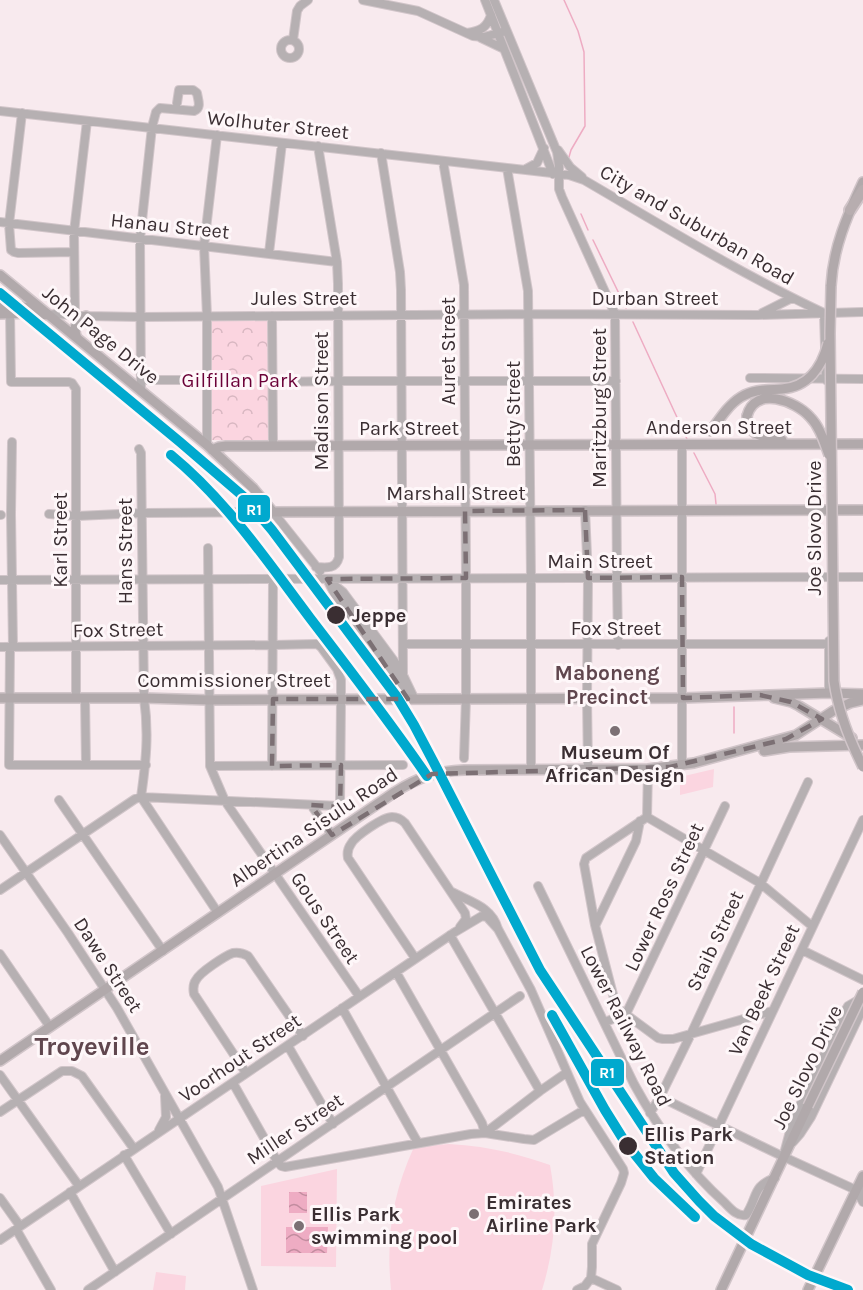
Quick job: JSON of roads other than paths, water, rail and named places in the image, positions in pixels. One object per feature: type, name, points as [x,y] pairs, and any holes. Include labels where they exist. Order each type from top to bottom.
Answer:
[{"type":"highway","points":[[850,210],[863,190]]},
{"type":"main road","name":"Joe Slovo Drive","points":[[863,182],[837,244],[832,272],[830,333],[834,681],[844,726],[863,766]]},
{"type":"main road","name":"John Page Drive","points":[[0,275],[226,463],[253,488],[268,512]]},
{"type":"main road","name":"Jules Street","points":[[0,314],[7,309],[42,311]]},
{"type":"main road","points":[[77,338],[76,325],[86,316]]},
{"type":"main road","points":[[684,445],[701,440],[727,409],[748,393],[790,388],[809,379],[823,360],[830,333]]},
{"type":"main road","points":[[800,444],[754,433],[748,425],[747,416],[751,407],[765,399],[782,399],[799,407],[817,425],[832,466]]},
{"type":"main road","name":"Anderson Street","points":[[575,445],[863,444]]},
{"type":"main road","name":"Park Street","points":[[209,448],[226,446],[575,445]]},
{"type":"main road","points":[[226,463],[231,452],[243,446]]},
{"type":"main road","name":"Marshall Street","points":[[268,512],[863,510]]},
{"type":"main road","name":"Commissioner Street","points":[[5,698],[209,700],[683,698],[863,694]]},
{"type":"main road","points":[[760,695],[791,702],[863,744]]},
{"type":"main road","name":"Albertina Sisulu Road","points":[[0,1061],[395,792],[419,779],[443,771],[648,769],[694,763],[786,739],[844,705],[863,700]]},
{"type":"main road","name":"Albertina Sisulu Road","points":[[694,763],[705,764],[775,748],[863,744]]},
{"type":"main road","name":"Joe Slovo Drive","points":[[721,1290],[863,992]]},
{"type":"main road","points":[[808,1290],[834,1234],[860,1190],[863,1176]]},
{"type":"street","points":[[293,40],[297,11],[308,0]]},
{"type":"street","points":[[363,0],[418,10],[504,49]]},
{"type":"street","name":"Maritzburg Street","points":[[485,0],[553,141],[558,157],[556,173]]},
{"type":"street","name":"Maritzburg Street","points":[[494,0],[504,49],[556,173],[561,197],[615,314],[618,645]]},
{"type":"street","points":[[466,33],[484,28],[491,14]]},
{"type":"street","points":[[478,37],[488,37],[502,32]]},
{"type":"street","points":[[141,391],[140,238],[152,128],[160,108],[197,110],[199,105],[197,93],[193,90],[179,90],[177,103]]},
{"type":"street","name":"Wolhuter Street","points":[[0,111],[556,173]]},
{"type":"street","points":[[22,113],[9,224],[10,246],[14,252],[74,252]]},
{"type":"street","points":[[75,316],[74,232],[87,121]]},
{"type":"street","points":[[209,448],[204,246],[217,135]]},
{"type":"street","points":[[553,141],[566,162],[584,180]]},
{"type":"street","points":[[270,254],[282,143]]},
{"type":"street","name":"Madison Street","points":[[316,567],[331,567],[338,560],[339,512],[337,261],[318,146]]},
{"type":"street","points":[[521,170],[537,163],[544,148]]},
{"type":"street","points":[[381,153],[400,272],[403,675]]},
{"type":"street","name":"Auret Street","points":[[443,161],[463,277],[465,315],[466,698],[464,758]]},
{"type":"street","name":"Betty Street","points":[[507,168],[528,291],[529,314],[531,769]]},
{"type":"street","name":"City and Suburban Road","points":[[556,173],[584,180],[696,245],[824,313]]},
{"type":"street","name":"Hanau Street","points":[[0,222],[337,261]]},
{"type":"street","name":"Durban Street","points":[[758,315],[792,298]]},
{"type":"street","name":"Karl Street","points":[[7,309],[11,330],[11,382],[72,383],[76,389],[76,647],[86,765]]},
{"type":"street","name":"Jules Street","points":[[42,311],[75,316],[141,317],[552,314]]},
{"type":"street","name":"Durban Street","points":[[552,314],[758,315],[863,312]]},
{"type":"street","points":[[824,313],[830,577],[829,693]]},
{"type":"street","points":[[272,316],[273,446]]},
{"type":"street","points":[[750,378],[863,379]]},
{"type":"street","points":[[141,380],[207,380]]},
{"type":"street","points":[[273,382],[616,381]]},
{"type":"street","points":[[12,441],[13,647],[10,648],[5,698],[9,765],[146,765]]},
{"type":"street","points":[[682,765],[684,445]]},
{"type":"street","name":"Hans Street","points":[[139,449],[141,453],[142,513],[142,646],[147,729],[146,765],[141,797]]},
{"type":"street","points":[[585,510],[588,578],[588,769]]},
{"type":"street","name":"Marshall Street","points":[[49,514],[77,516],[268,512]]},
{"type":"street","name":"John Page Drive","points":[[268,512],[316,567],[394,674],[408,699]]},
{"type":"street","points":[[208,548],[210,766],[403,765]]},
{"type":"street","name":"Main Street","points":[[324,579],[863,577]]},
{"type":"street","points":[[272,766],[275,578]]},
{"type":"street","points":[[0,580],[324,579]]},
{"type":"street","name":"John Page Drive","points":[[324,579],[343,592],[394,661],[403,675],[408,699]]},
{"type":"street","name":"Fox Street","points":[[0,647],[315,643],[338,669],[341,680],[341,699]]},
{"type":"street","name":"Fox Street","points":[[403,644],[829,644]]},
{"type":"street","points":[[0,890],[141,797],[340,806],[341,699]]},
{"type":"street","name":"Gous Street","points":[[210,766],[225,801],[359,996]]},
{"type":"street","points":[[596,925],[636,841],[643,819],[648,769]]},
{"type":"street","name":"Staib Street","points":[[650,1113],[691,1034],[808,782]]},
{"type":"street","points":[[141,797],[218,913]]},
{"type":"street","points":[[59,800],[162,951]]},
{"type":"street","points":[[311,805],[332,835]]},
{"type":"street","name":"Lower Ross Street","points":[[626,1014],[725,806]]},
{"type":"street","points":[[415,958],[352,865],[347,854],[354,840],[381,820],[389,817],[405,823],[465,913],[464,923],[453,934],[495,1014],[540,1091]]},
{"type":"street","points":[[643,819],[760,883],[812,926]]},
{"type":"street","points":[[643,819],[586,858],[584,864],[596,925],[618,1008],[663,1039],[673,1039],[772,1011]]},
{"type":"street","name":"Van Beek Street","points":[[696,1174],[863,820]]},
{"type":"street","name":"Dawe Street","points":[[0,835],[133,1034],[218,1187],[252,1289]]},
{"type":"street","name":"Lower Railway Road","points":[[538,886],[634,1084],[664,1134],[696,1174],[736,1213],[742,1216],[747,1214],[760,1186],[775,1178]]},
{"type":"street","points":[[452,892],[488,912],[494,918],[519,970],[524,986],[520,996],[532,1000],[560,1065],[566,1072]]},
{"type":"street","name":"Voorhout Street","points":[[0,1240],[453,934],[482,916],[487,917],[498,929]]},
{"type":"street","points":[[802,950],[863,980]]},
{"type":"street","points":[[246,1073],[195,998],[195,982],[201,974],[231,954],[243,953],[248,956],[303,1036]]},
{"type":"street","points":[[0,954],[50,1027]]},
{"type":"street","points":[[519,970],[531,990],[585,1110],[624,1173],[592,1244],[591,1278],[585,1286],[578,1290]]},
{"type":"street","points":[[396,972],[482,1123],[485,1133]]},
{"type":"street","name":"Miller Street","points":[[88,1290],[520,996]]},
{"type":"street","points":[[784,1157],[786,1141],[793,1120],[844,1011],[863,997]]},
{"type":"street","points":[[342,1008],[418,1143]]},
{"type":"street","points":[[790,1145],[812,1117],[863,1008]]},
{"type":"street","points":[[605,1022],[626,1014]]},
{"type":"street","points":[[288,1046],[333,1124]]},
{"type":"street","points":[[0,1112],[62,1071],[72,1071],[82,1076],[134,1149]]},
{"type":"street","points":[[485,1133],[566,1072]]},
{"type":"street","points":[[0,1075],[79,1186]]},
{"type":"street","points":[[233,1083],[281,1166],[485,1133],[534,1140],[585,1110]]},
{"type":"street","points":[[157,1134],[166,1117],[165,1092]]},
{"type":"street","points":[[660,1097],[784,1157],[860,1190],[863,1202]]},
{"type":"street","points":[[124,1155],[171,1234]]},
{"type":"street","points":[[70,1192],[116,1272]]},
{"type":"street","points":[[0,1197],[51,1290]]},
{"type":"street","points":[[591,1278],[617,1290]]},
{"type":"water","points":[[289,1192],[307,1192],[307,1213],[289,1213]]},
{"type":"water","points":[[312,1212],[327,1212],[327,1222],[312,1222]]},
{"type":"water","points":[[286,1227],[328,1227],[327,1253],[286,1253]]},
{"type":"waterway","points":[[564,0],[578,31],[584,52],[585,126],[569,157]]},
{"type":"waterway","points":[[581,214],[588,230]]},
{"type":"waterway","points":[[593,240],[626,308]]},
{"type":"waterway","points":[[633,322],[687,439]]},
{"type":"waterway","points":[[694,453],[715,494],[716,504]]},
{"type":"waterway","points":[[734,707],[734,733]]},
{"type":"place","name":"Jeppe","points":[[336,615]]},
{"type":"place","name":"Museum Of African Design","points":[[615,731]]},
{"type":"place","name":"Ellis Park Station","points":[[628,1146]]},
{"type":"place","name":"Emirates Airline Park","points":[[474,1214]]},
{"type":"place","name":"Ellis Park swimming pool","points":[[299,1226]]},
{"type":"district","name":"Maboneng Precinct","points":[[607,685]]},
{"type":"district","name":"Troyeville","points":[[92,1046]]},
{"type":"park label","name":"Gilfillan Park","points":[[240,380]]}]
